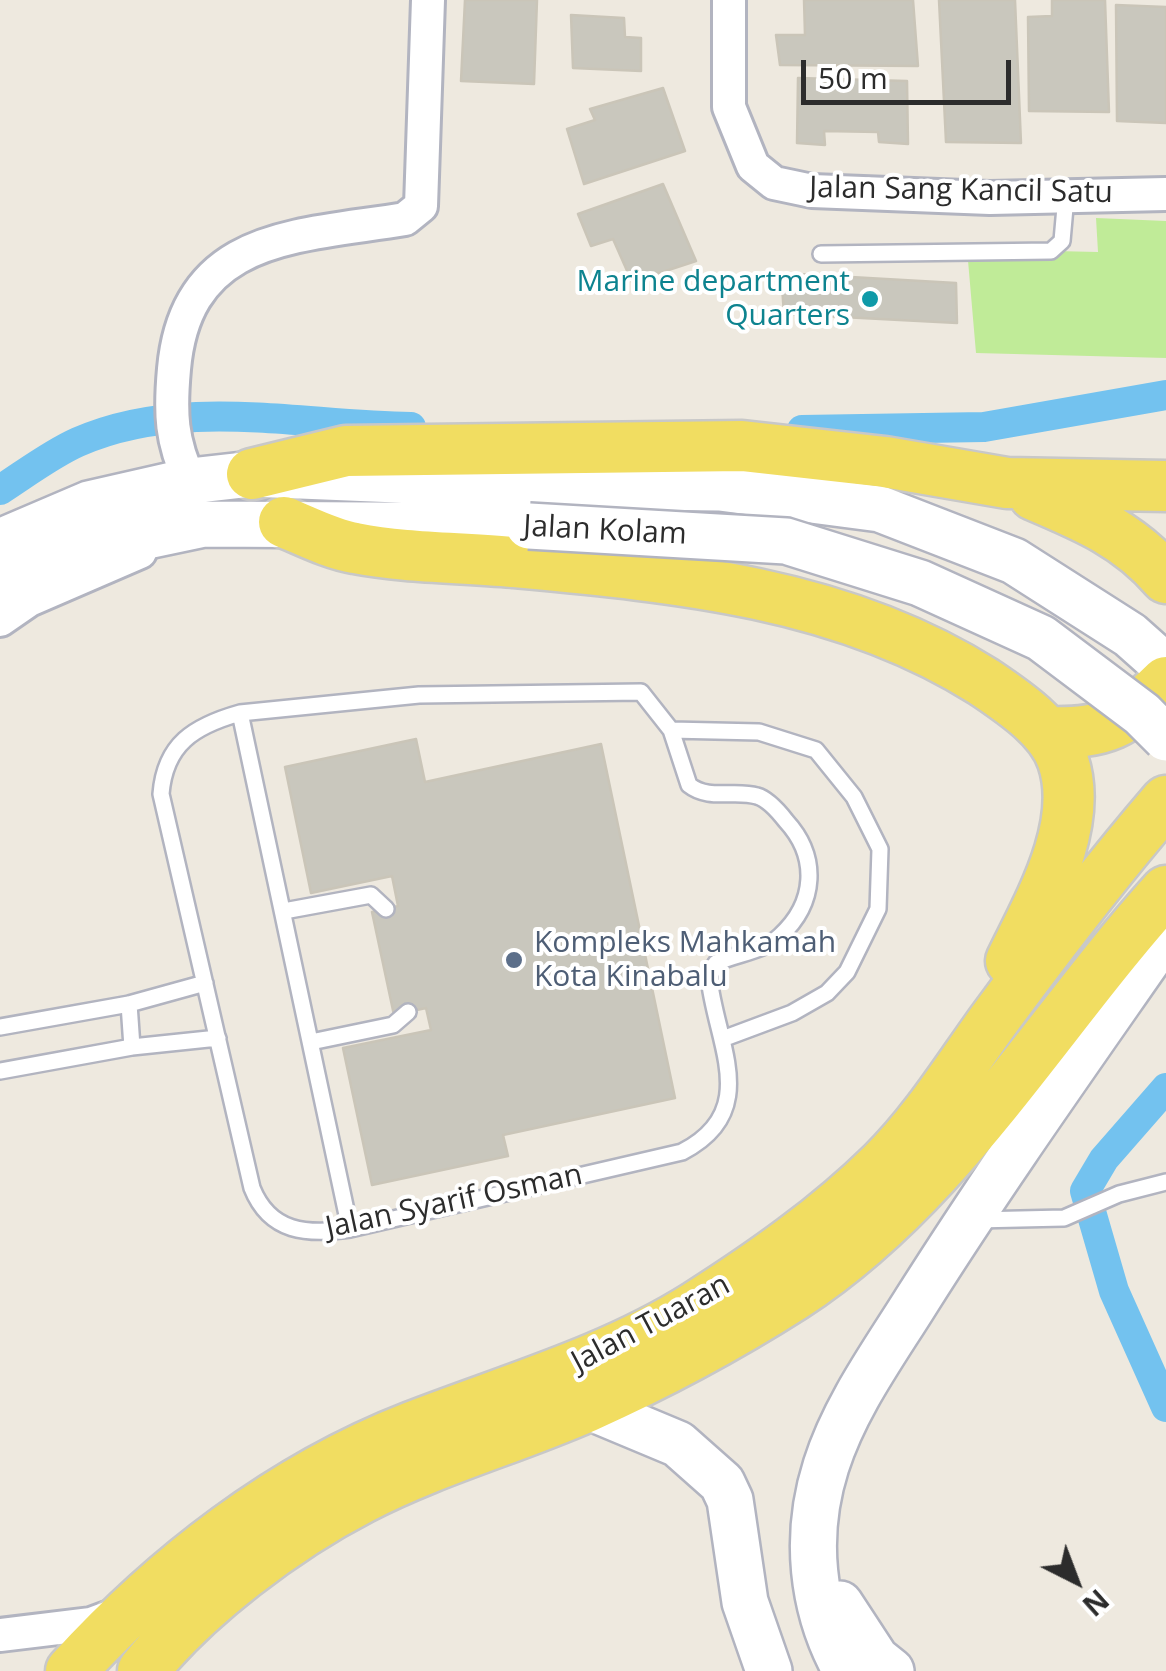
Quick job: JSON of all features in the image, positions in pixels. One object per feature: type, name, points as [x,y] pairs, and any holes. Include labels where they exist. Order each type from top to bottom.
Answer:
[{"type":"main road","points":[[252,474],[346,451],[742,446],[885,462],[1007,483],[1166,486]]},
{"type":"main road","name":"Jalan Kolam","points":[[0,542],[182,464],[536,506],[786,541],[920,583],[1041,638],[1142,714],[1166,738]]},
{"type":"main road","points":[[1007,483],[1110,527],[1145,554],[1166,578]]},
{"type":"main road","name":"Jalan Kolam","points":[[0,584],[72,552],[204,524],[536,506],[720,488],[880,509],[1014,561],[1130,635],[1166,666]]},
{"type":"main road","points":[[284,522],[353,548],[690,578],[846,615],[957,665],[1009,699],[1046,732],[1063,759],[1067,784],[1058,859],[967,1057]]},
{"type":"main road","points":[[1046,732],[1104,730],[1132,716],[1166,682]]},
{"type":"main road","points":[[1085,896],[1166,788]]},
{"type":"main road","name":"Jalan Tuaran","points":[[71,1671],[130,1609],[194,1554],[296,1484],[408,1428],[546,1379],[694,1308],[816,1224],[886,1162],[1085,896],[1166,801]]},
{"type":"main road","name":"Jalan Tuaran","points":[[143,1671],[166,1643],[260,1564],[362,1498],[587,1406],[726,1336],[796,1294],[862,1242],[942,1167],[1118,943],[1166,891]]},
{"type":"main road","points":[[846,1671],[819,1614],[812,1532],[826,1467],[849,1411],[967,1220],[1160,942],[1166,926]]},
{"type":"main road","points":[[587,1406],[678,1444],[722,1483],[730,1500],[745,1602],[769,1671]]},
{"type":"main road","points":[[812,1532],[837,1600],[876,1659],[891,1671]]},
{"type":"street","points":[[182,464],[172,392],[177,332],[198,291],[226,262],[257,247],[405,219],[417,212],[423,198],[428,0]]},
{"type":"street","name":"Jalan Sang Kancil Satu","points":[[729,0],[728,107],[753,166],[774,184],[812,191],[1166,194]]},
{"type":"street","points":[[0,620],[29,600],[204,524]]},
{"type":"street","points":[[0,1636],[90,1624],[130,1609]]},
{"type":"lane","points":[[821,254],[1051,251],[1062,241],[1066,196]]},
{"type":"lane","name":"Jalan Syarif Osman","points":[[641,692],[672,730],[689,785],[704,793],[758,796],[777,810],[806,849],[811,881],[800,916],[776,940],[724,960],[712,970],[710,986],[726,1038],[726,1102],[720,1124],[705,1140],[682,1152],[350,1229],[296,1231],[260,1208],[161,794],[163,766],[178,743],[214,720],[240,713],[420,695],[641,692]]},
{"type":"lane","points":[[240,713],[350,1229]]},
{"type":"lane","points":[[672,730],[759,732],[816,750],[854,796],[880,850],[878,909],[847,972],[827,993],[792,1013],[726,1038]]},
{"type":"lane","points":[[284,911],[371,895],[386,909]]},
{"type":"lane","points":[[0,1028],[129,1004],[205,983]]},
{"type":"lane","points":[[129,1004],[132,1047]]},
{"type":"lane","points":[[310,1042],[393,1024],[408,1012]]},
{"type":"lane","points":[[0,1071],[132,1047],[218,1038]]},
{"type":"lane","points":[[967,1220],[1064,1218],[1118,1194],[1166,1182]]},
{"type":"green space","points":[[1096,218],[1166,221],[1166,358],[976,353],[967,249],[1098,252]]},
{"type":"building","points":[[465,0],[537,0],[534,84],[461,81]]},
{"type":"building","points":[[804,0],[913,0],[918,66],[780,65],[776,35],[805,35]]},
{"type":"building","points":[[939,0],[1015,0],[1021,143],[946,142]]},
{"type":"building","points":[[1052,0],[1105,0],[1109,112],[1029,111],[1028,17],[1052,16]]},
{"type":"building","points":[[1116,5],[1166,7],[1166,123],[1117,121]]},
{"type":"building","points":[[571,15],[624,18],[625,37],[641,38],[641,71],[573,68]]},
{"type":"building","points":[[798,78],[907,81],[908,144],[879,142],[878,132],[824,131],[825,145],[797,143]]},
{"type":"building","points":[[663,88],[685,151],[584,184],[567,129],[595,120],[590,109]]},
{"type":"building","points":[[663,184],[696,261],[632,282],[613,239],[591,246],[578,214]]},
{"type":"building","name":"Marine department Quarters","points":[[781,273],[956,283],[957,323],[784,314]]},
{"type":"building","name":"Kompleks Mahkamah Kota Kinabalu","points":[[416,739],[425,782],[601,744],[675,1098],[503,1135],[508,1156],[372,1185],[343,1048],[431,1030],[426,1008],[394,1015],[372,912],[398,906],[392,876],[311,893],[285,767]]},
{"type":"waterway","points":[[802,430],[984,427],[1166,395]]},
{"type":"waterway","points":[[0,490],[78,442],[118,428],[159,420],[243,417],[411,427]]},
{"type":"waterway","points":[[1166,1088],[1104,1159],[1085,1191],[1114,1291],[1166,1407]]},
{"type":"place","name":"Marine department Quarters","points":[[870,299]]},
{"type":"place","name":"Kompleks Mahkamah Kota Kinabalu","points":[[514,960]]}]
